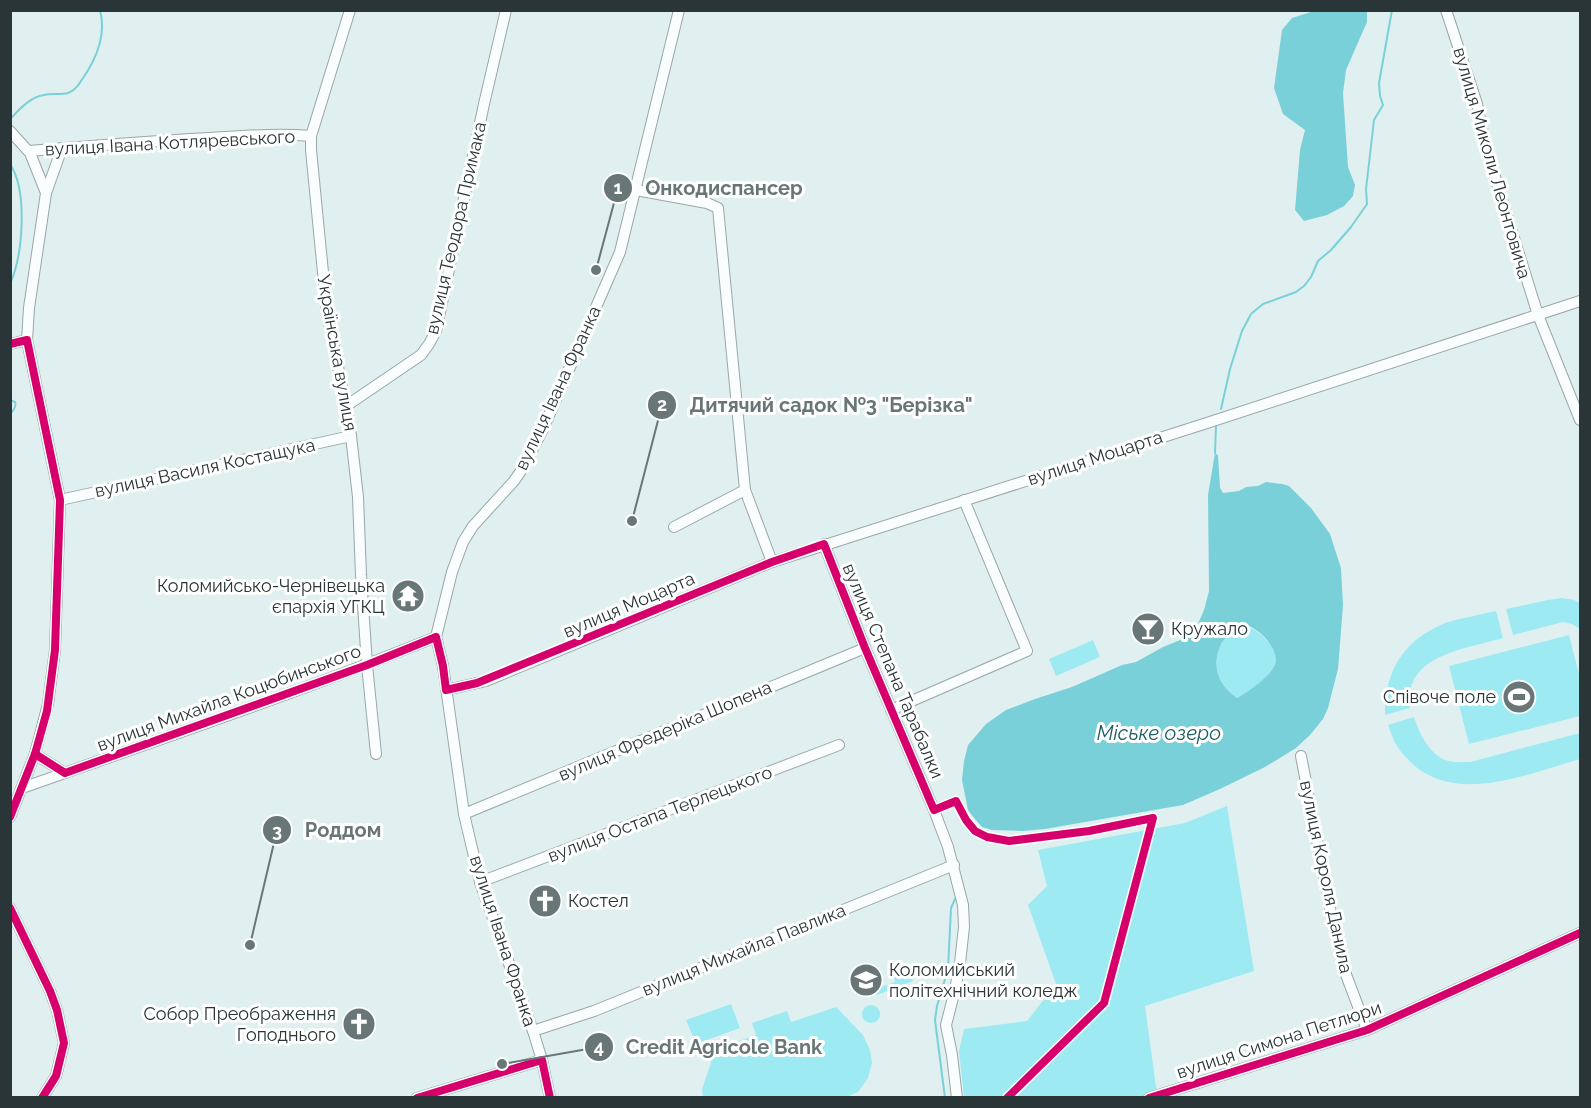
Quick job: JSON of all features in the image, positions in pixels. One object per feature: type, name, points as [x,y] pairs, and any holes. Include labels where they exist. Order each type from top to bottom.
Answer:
[{"type":"street","name":"Українська вулиця","points":[[350,10],[311,136],[311,150],[327,313],[346,406],[358,497],[367,665],[376,754]]},
{"type":"street","name":"вулиця Теодора Примака","points":[[346,406],[420,355],[436,331],[506,10]]},
{"type":"street","name":"вулиця Івана Франка","points":[[550,1098],[533,1031],[480,882],[464,814],[443,666],[436,637],[459,552],[473,526],[518,476],[543,429],[620,252],[680,10]]},
{"type":"street","name":"вулиця Миколи Леонтовича","points":[[1446,10],[1478,104],[1486,148],[1538,315],[1581,420]]},
{"type":"street","points":[[11,131],[29,151],[46,193]]},
{"type":"street","name":"вулиця Івана Котляревського","points":[[29,151],[288,134],[311,136]]},
{"type":"street","points":[[10,817],[35,754],[47,711],[55,650],[60,500],[27,340],[29,308],[46,193],[62,148]]},
{"type":"street","points":[[636,190],[707,202],[718,208],[745,490],[772,562]]},
{"type":"street","name":"вулиця Моцарта","points":[[446,690],[486,681],[772,562],[824,544],[1581,301]]},
{"type":"street","points":[[10,344],[27,340]]},
{"type":"street","name":"вулиця Василя Костащука","points":[[60,500],[351,436]]},
{"type":"street","points":[[674,527],[745,490]]},
{"type":"street","points":[[891,710],[1027,651],[964,500]]},
{"type":"street","name":"вулиця Степана Тарабалки","points":[[824,544],[954,865],[963,905],[964,927],[956,990],[946,1025],[957,1098]]},
{"type":"street","name":"вулиця Михайла Коцюбинського","points":[[22,788],[367,665],[436,637]]},
{"type":"street","name":"вулиця Фредеріка Шопена","points":[[464,814],[865,648]]},
{"type":"street","name":"вулиця Остапа Терлецького","points":[[480,882],[839,745]]},
{"type":"street","points":[[35,754],[65,773]]},
{"type":"street","name":"вулиця Короля Данила","points":[[1301,756],[1335,930],[1346,972],[1367,1030]]},
{"type":"street","name":"вулиця Михайла Павлика","points":[[533,1031],[594,1011],[954,865]]},
{"type":"street","points":[[10,908],[50,991],[57,1010],[64,1044],[56,1076],[42,1098]]},
{"type":"street","name":"вулиця Симона Петлюри","points":[[1154,1097],[1367,1030],[1581,933]]},
{"type":"street","points":[[417,1098],[542,1060]]},
{"type":"shaded area","points":[[1561,598],[1580,603],[1580,629],[1563,622],[1513,635],[1506,609]]},
{"type":"shaded area","points":[[1496,611],[1503,638],[1451,652],[1427,665],[1418,673],[1412,684],[1410,708],[1385,715],[1387,691],[1394,669],[1399,659],[1414,642],[1445,623]]},
{"type":"shaded area","points":[[1237,626],[1256,630],[1273,647],[1276,657],[1274,665],[1265,678],[1237,698],[1221,681],[1217,660],[1221,644]]},
{"type":"shaded area","name":"Співоче поле","points":[[1569,635],[1580,678],[1580,716],[1469,744],[1449,666]]},
{"type":"shaded area","points":[[1093,640],[1100,657],[1056,676],[1049,659]]},
{"type":"shaded area","points":[[1414,717],[1429,748],[1448,761],[1470,762],[1580,733],[1580,759],[1508,780],[1483,784],[1459,784],[1436,778],[1415,766],[1397,746],[1388,725]]},
{"type":"shaded area","points":[[1227,806],[1254,971],[1145,1006],[1157,1094],[1145,1098],[964,1097],[959,1051],[964,1029],[1027,1021],[1056,984],[1028,905],[1047,886],[1038,850],[1185,823]]},
{"type":"shaded area","points":[[909,970],[913,981],[877,995],[875,989],[895,982],[893,976]]},
{"type":"shaded area","points":[[731,1004],[740,1028],[696,1044],[686,1020]]},
{"type":"shaded area","points":[[871,1005],[877,1008],[880,1014],[877,1020],[871,1023],[865,1020],[862,1014],[865,1008]]},
{"type":"shaded area","points":[[836,1007],[863,1035],[870,1050],[872,1063],[868,1078],[858,1092],[844,1098],[703,1097],[702,1090],[711,1063],[708,1052],[756,1035],[752,1023],[787,1011],[791,1022]]},
{"type":"water","points":[[1317,10],[1367,11],[1367,22],[1346,70],[1343,93],[1348,167],[1355,185],[1353,196],[1344,206],[1327,215],[1304,221],[1295,210],[1300,150],[1305,130],[1283,114],[1274,88],[1282,30],[1292,18]]},
{"type":"water","name":"Міське озеро","points":[[1215,453],[1218,455],[1220,488],[1223,493],[1239,491],[1266,482],[1289,486],[1311,508],[1330,534],[1341,568],[1343,605],[1338,669],[1323,719],[1296,748],[1265,767],[1183,805],[1045,829],[1023,831],[992,830],[982,827],[968,810],[962,780],[968,745],[986,724],[1006,710],[1072,687],[1122,665],[1136,662],[1163,647],[1188,637],[1197,626],[1209,591],[1208,495]],"holes":[[[1237,626],[1249,626],[1260,633],[1273,648],[1276,659],[1273,669],[1253,688],[1237,698],[1221,681],[1217,667],[1221,644]]]},
{"type":"waterway","points":[[10,119],[34,98],[47,94],[68,93],[77,86],[91,65],[99,47],[102,29],[100,10]]},
{"type":"waterway","points":[[1221,409],[1230,369],[1242,331],[1251,314],[1263,304],[1296,292],[1304,286],[1318,261],[1351,227],[1367,204],[1366,189],[1374,120],[1383,105],[1379,83],[1392,10]]},
{"type":"waterway","points":[[10,164],[19,190],[22,223],[18,257],[10,284]]},
{"type":"waterway","points":[[10,400],[16,405],[10,414]]},
{"type":"waterway","points":[[1215,453],[1216,426]]},
{"type":"waterway","points":[[945,1098],[935,1020],[948,969],[951,908],[956,897]]},
{"type":"cycle path","points":[[10,344],[27,340],[60,500],[55,650],[47,711],[35,754],[10,817]]},
{"type":"cycle path","points":[[35,754],[65,773],[367,665],[436,637],[446,690],[477,683],[772,562],[824,544],[865,648],[934,810],[956,801],[975,831],[987,837],[1009,841],[1089,831],[1153,818],[1104,1003],[1007,1098]]},
{"type":"cycle path","points":[[10,908],[50,991],[57,1010],[64,1043],[56,1076],[42,1098]]},
{"type":"cycle path","points":[[1149,1098],[1367,1030],[1580,933]]},
{"type":"cycle path","points":[[417,1098],[542,1060],[550,1098]]},
{"type":"place","name":"Онкодиспансер","points":[[596,270]]},
{"type":"place","name":"Дитячий садок №3 \"Берізка\"","points":[[632,521]]},
{"type":"place","name":"Коломийсько-Чернівецька єпархія УГКЦ","points":[[408,596]]},
{"type":"place","name":"Кружало","points":[[1148,629]]},
{"type":"place","name":"Співоче поле","points":[[1519,697]]},
{"type":"place","name":"Костел","points":[[545,901]]},
{"type":"place","name":"Роддом","points":[[250,945]]},
{"type":"place","name":"Коломийський політехнічний коледж","points":[[866,980]]},
{"type":"place","name":"Собор Преображення Гоподнього","points":[[359,1024]]},
{"type":"place","name":"Credit Agricole Bank","points":[[502,1064]]}]
